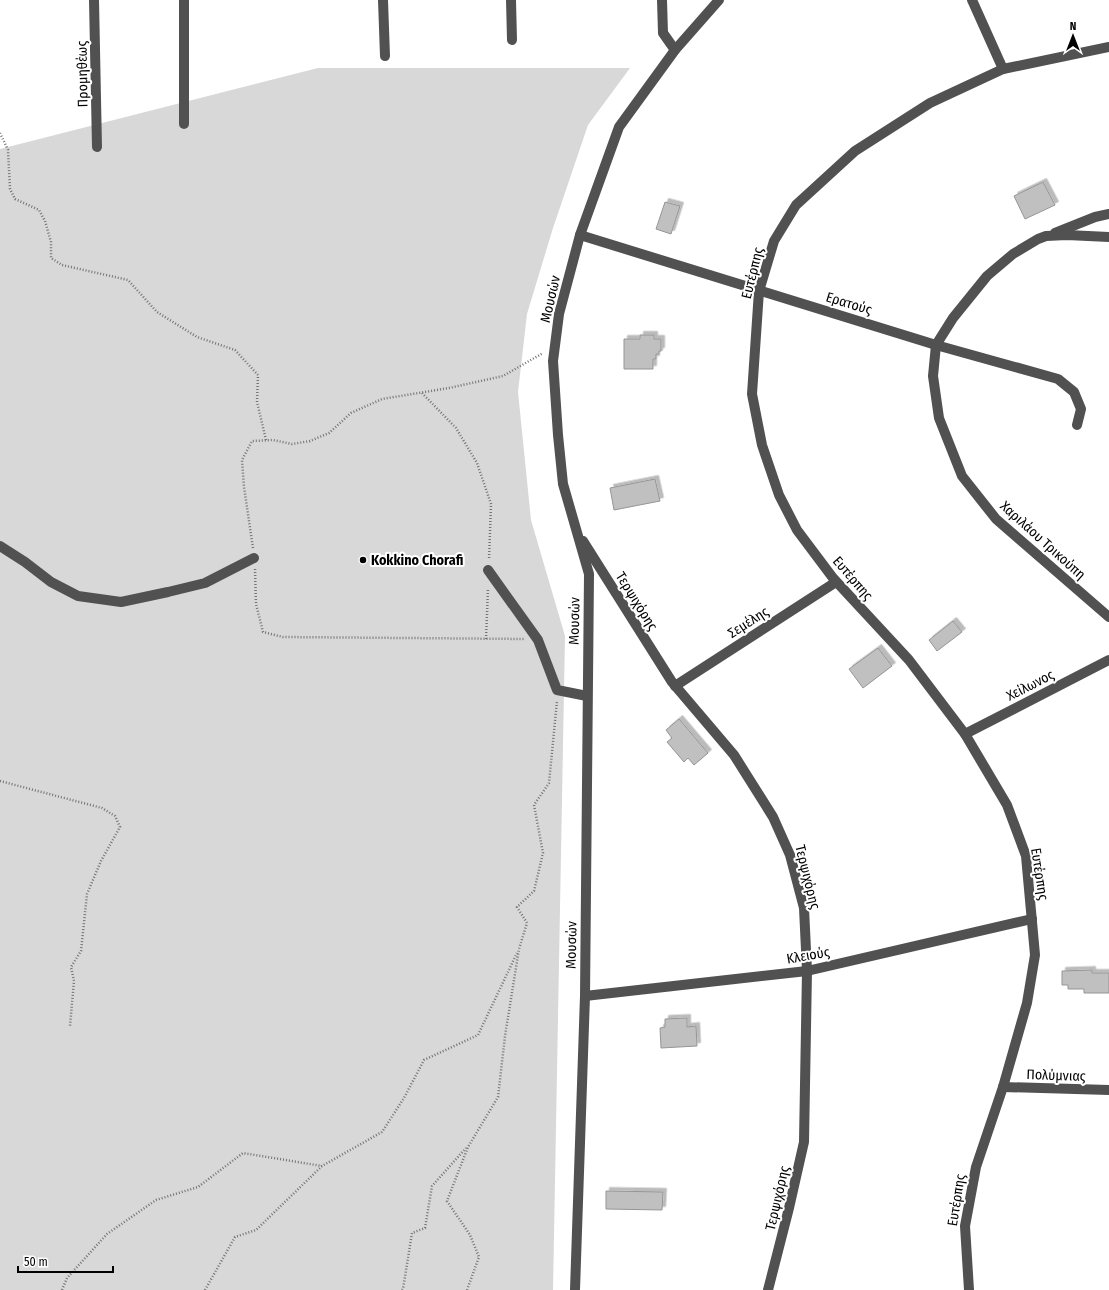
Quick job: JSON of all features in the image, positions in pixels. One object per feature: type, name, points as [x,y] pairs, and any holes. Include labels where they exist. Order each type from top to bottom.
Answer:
[{"type":"street","name":"Προμηθέως","points":[[94,0],[97,146]]},
{"type":"street","points":[[184,0],[184,124]]},
{"type":"street","points":[[383,0],[385,56]]},
{"type":"street","points":[[511,0],[512,40]]},
{"type":"street","points":[[662,0],[663,33],[675,50]]},
{"type":"street","name":"Μουσών","points":[[575,1290],[584,996],[589,574],[563,484],[553,361],[559,314],[580,235],[619,126],[675,50],[718,0]]},
{"type":"street","points":[[972,0],[1003,69]]},
{"type":"street","name":"Ευτέρπης","points":[[969,1290],[965,1226],[976,1167],[1003,1087],[1028,996],[1035,955],[1026,856],[1007,805],[965,734],[909,660],[836,582],[797,530],[779,495],[762,445],[752,394],[759,291],[774,241],[796,205],[855,150],[930,103],[1003,69],[1109,47]]},
{"type":"street","points":[[1046,236],[1095,217],[1109,214]]},
{"type":"street","name":"Ερατούς","points":[[580,235],[936,345],[1058,379],[1074,392],[1081,409],[1077,425]]},
{"type":"street","name":"Χαριλάου Τρικούπη","points":[[1109,237],[1067,235],[1046,236],[1013,254],[987,276],[953,318],[936,345],[933,376],[938,418],[962,476],[996,519],[1109,617]]},
{"type":"street","name":"Τερψιχόρης","points":[[577,530],[675,686],[734,755],[773,817],[790,855],[804,908],[807,971],[804,1142],[790,1208],[768,1290]]},
{"type":"street","points":[[0,546],[25,562],[50,582],[78,596],[120,602],[205,583],[254,558]]},
{"type":"street","points":[[488,570],[538,640],[557,690],[587,696]]},
{"type":"street","points":[[589,574],[602,572]]},
{"type":"street","name":"Σεμέλης","points":[[675,686],[836,582]]},
{"type":"street","name":"Χείλωνος","points":[[965,734],[1109,660]]},
{"type":"street","name":"Κλειούς","points":[[584,996],[807,971],[1032,919]]},
{"type":"street","name":"Πολύμνιας","points":[[1003,1087],[1109,1090]]},
{"type":"path","points":[[0,133],[8,150],[10,189],[15,199],[39,210],[45,221],[51,242],[51,258],[62,265],[128,280],[157,312],[198,337],[235,350],[258,375],[257,402],[266,440]]},
{"type":"path","points":[[538,640],[283,637],[263,632],[256,604],[254,558],[244,487],[242,460],[252,441],[273,440],[292,444],[310,441],[329,433],[351,413],[382,399],[503,376],[555,346]]},
{"type":"path","points":[[421,392],[456,428],[477,463],[491,504],[486,639]]},
{"type":"path","points":[[467,1290],[479,1256],[470,1235],[447,1201],[468,1147],[498,1097],[505,1036],[519,949],[526,923],[517,906],[534,891],[544,853],[534,805],[550,783],[557,690]]},
{"type":"path","points":[[0,781],[102,808],[115,816],[120,827],[101,861],[87,894],[81,951],[71,967],[74,981],[70,1026]]},
{"type":"path","points":[[205,1290],[235,1237],[256,1230],[322,1166],[382,1132],[404,1098],[424,1060],[478,1035],[519,949]]},
{"type":"path","points":[[402,1290],[412,1233],[425,1228],[432,1186],[468,1147]]},
{"type":"path","points":[[62,1290],[67,1278],[107,1234],[156,1200],[198,1187],[243,1153],[322,1166]]},
{"type":"shaded area","points":[[318,68],[630,68],[588,125],[553,228],[527,314],[518,392],[531,520],[565,636],[553,1290],[0,1290],[0,149]]},
{"type":"building","points":[[1043,182],[1055,205],[1025,219],[1014,196]]},
{"type":"building","points":[[665,202],[680,206],[671,234],[656,229]]},
{"type":"building","points":[[640,335],[654,335],[654,339],[661,339],[661,351],[659,351],[659,354],[656,354],[656,359],[653,359],[653,369],[624,369],[624,339],[640,339]]},
{"type":"building","points":[[655,479],[660,501],[614,510],[610,488]]},
{"type":"building","points":[[953,621],[962,632],[937,651],[929,640]]},
{"type":"building","points":[[878,648],[892,666],[863,688],[849,669]]},
{"type":"building","points":[[679,719],[708,753],[694,765],[688,758],[684,762],[667,742],[672,738],[666,730]]},
{"type":"building","points":[[1092,970],[1092,973],[1109,973],[1109,993],[1084,993],[1084,989],[1068,989],[1068,985],[1062,985],[1062,971]]},
{"type":"building","points":[[687,1018],[687,1027],[696,1026],[697,1046],[661,1048],[660,1028],[665,1027],[665,1019]]},
{"type":"building","points":[[606,1191],[663,1192],[662,1210],[606,1209]]},
{"type":"place","name":"Kokkino Chorafi","points":[[363,560]]}]
